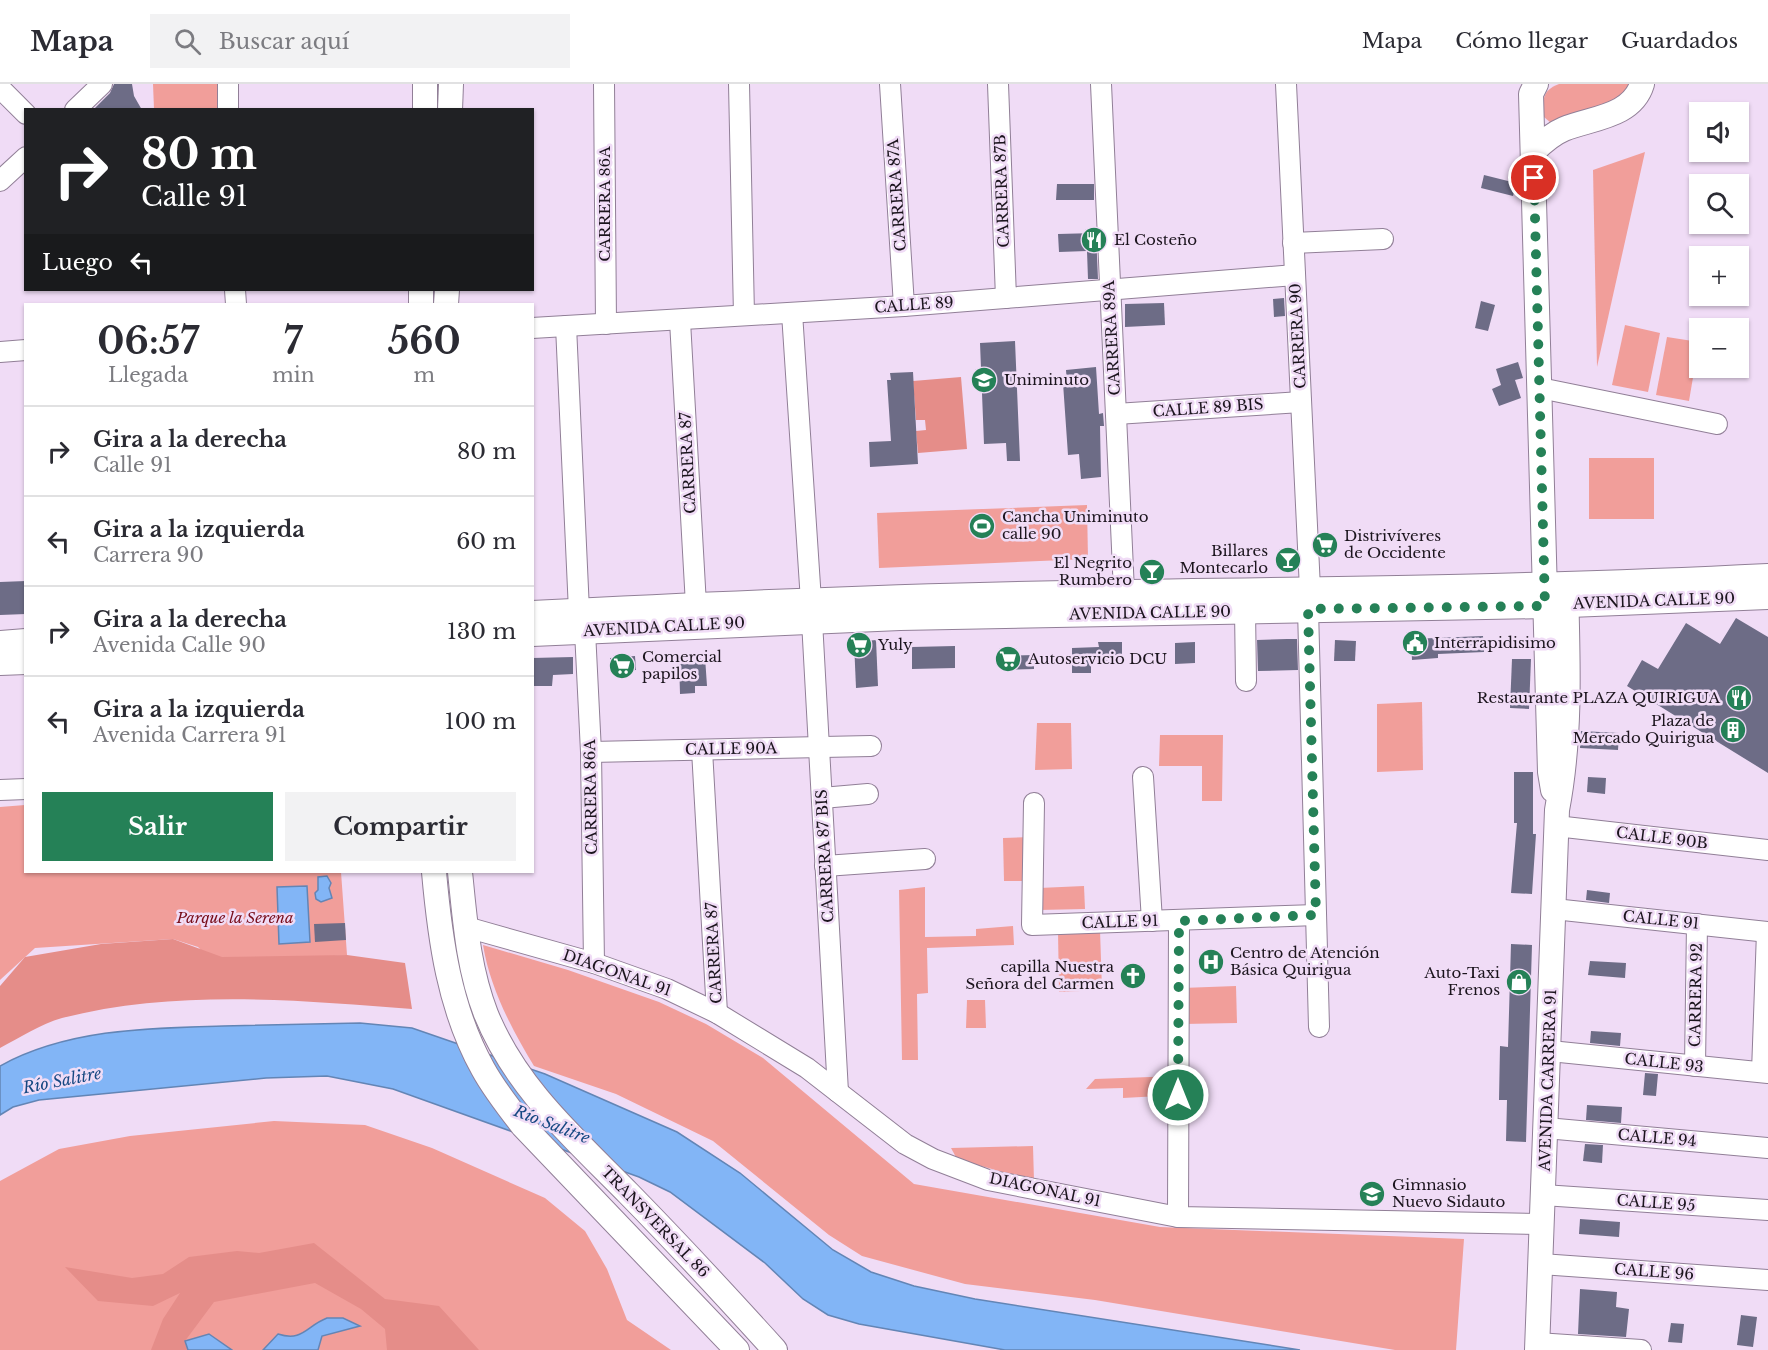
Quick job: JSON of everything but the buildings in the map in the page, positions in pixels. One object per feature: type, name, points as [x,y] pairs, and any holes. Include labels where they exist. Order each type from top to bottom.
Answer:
[{"type":"main road","points":[[425,84],[425,108]]},
{"type":"main road","points":[[450,108],[451,84]]},
{"type":"main road","name":"AVENIDA CARRERA 91","points":[[1536,84],[1531,94],[1540,388],[1555,595],[1550,772],[1556,818],[1537,1347]]},
{"type":"main road","points":[[1534,151],[1559,131],[1604,117],[1622,108],[1635,98],[1642,84]]},
{"type":"main road","name":"AVENIDA CALLE 90","points":[[534,613],[582,621],[811,611],[1124,592],[1309,599],[1555,595],[1768,576]]},
{"type":"main road","name":"AVENIDA CARRERA 91","points":[[1555,595],[1568,663],[1566,763],[1556,818]]},
{"type":"main road","name":"AVENIDA CALLE 90","points":[[1555,595],[1612,602],[1768,597]]},
{"type":"main road","name":"AVENIDA CALLE 90","points":[[534,633],[582,621],[696,605],[811,611],[1245,610],[1309,599]]},
{"type":"main road","points":[[1568,663],[1573,640],[1583,623],[1591,614],[1612,602]]},
{"type":"main road","points":[[0,643],[24,641]]},
{"type":"main road","points":[[0,663],[24,662]]},
{"type":"main road","name":"TRANSVERSAL 86","points":[[434,873],[445,965],[471,1043],[495,1090],[523,1126],[737,1350]]},
{"type":"main road","name":"TRANSVERSAL 86","points":[[460,873],[472,966],[495,1034],[537,1100],[775,1350]]},
{"type":"street","points":[[77,108],[102,84]]},
{"type":"street","points":[[228,84],[228,108]]},
{"type":"street","name":"CARRERA 86A","points":[[604,84],[606,324]]},
{"type":"street","points":[[739,84],[744,315]]},
{"type":"street","name":"CARRERA 87A","points":[[890,84],[904,306]]},
{"type":"street","name":"CARRERA 87B","points":[[998,84],[1006,298]]},
{"type":"street","name":"CARRERA 89A","points":[[1101,84],[1124,592]]},
{"type":"street","name":"CARRERA 90","points":[[1286,84],[1309,599],[1319,1027]]},
{"type":"street","points":[[0,88],[24,112]]},
{"type":"street","points":[[0,181],[24,159]]},
{"type":"street","points":[[1293,243],[1383,239]]},
{"type":"street","name":"CALLE 89","points":[[534,328],[904,306],[1295,275]]},
{"type":"street","name":"CARRERA 87 BIS","points":[[792,313],[838,1092]]},
{"type":"street","name":"CARRERA 87","points":[[680,321],[696,605]]},
{"type":"street","name":"CARRERA 86A","points":[[566,326],[591,752],[594,963]]},
{"type":"street","points":[[0,352],[24,350]]},
{"type":"street","points":[[1540,388],[1717,424]]},
{"type":"street","name":"CALLE 89 BIS","points":[[1116,414],[1301,402]]},
{"type":"street","points":[[1245,610],[1246,681]]},
{"type":"street","name":"CALLE 90A","points":[[591,752],[871,746]]},
{"type":"street","name":"CARRERA 87","points":[[702,750],[717,1013]]},
{"type":"street","points":[[1143,777],[1152,921]]},
{"type":"street","points":[[0,790],[24,789]]},
{"type":"street","points":[[822,798],[868,794]]},
{"type":"street","name":"CALLE 91","points":[[1034,803],[1032,925],[1316,915]]},
{"type":"street","name":"CALLE 90B","points":[[1556,818],[1768,850]]},
{"type":"street","points":[[825,866],[925,859]]},
{"type":"street","name":"CALLE 91","points":[[1554,909],[1768,932]]},
{"type":"street","points":[[1178,1217],[1179,921]]},
{"type":"street","name":"CARRERA 92","points":[[1695,1066],[1697,924]]},
{"type":"street","name":"DIAGONAL 91","points":[[466,927],[594,963],[667,989],[717,1013],[774,1047],[838,1092],[905,1144],[933,1159],[988,1180],[1178,1217],[1542,1224]]},
{"type":"street","points":[[1765,1072],[1768,932]]},
{"type":"street","name":"CALLE 93","points":[[1560,1052],[1765,1072]]},
{"type":"street","name":"CALLE 94","points":[[1546,1128],[1768,1148]]},
{"type":"street","name":"CALLE 95","points":[[1543,1195],[1768,1210]]},
{"type":"street","name":"CALLE 96","points":[[1541,1264],[1768,1280]]},
{"type":"street","points":[[1537,1347],[1641,1350]]},
{"type":"green space","points":[[153,84],[217,84],[219,108],[154,108]]},
{"type":"green space","points":[[1559,84],[1636,84],[1624,99],[1551,123],[1544,117],[1543,101],[1549,89]]},
{"type":"green space","points":[[1645,152],[1597,367],[1593,170]]},
{"type":"green space","points":[[1625,325],[1660,333],[1648,392],[1612,385]]},
{"type":"green space","points":[[1667,337],[1689,340],[1689,378],[1693,378],[1689,401],[1656,395]]},
{"type":"green space","points":[[1589,458],[1654,458],[1654,519],[1589,519]]},
{"type":"green space","name":"Cancha Uniminuto calle 90","points":[[1087,505],[1088,559],[879,568],[877,513]]},
{"type":"green space","points":[[1422,702],[1423,770],[1377,772],[1377,704]]},
{"type":"green space","points":[[1037,723],[1071,723],[1072,769],[1035,770]]},
{"type":"green space","points":[[1160,735],[1223,735],[1222,801],[1202,801],[1202,766],[1159,766]]},
{"type":"green space","name":"Parque la Serena","points":[[24,805],[24,873],[341,873],[347,955],[216,965],[198,947],[173,939],[35,948],[0,980],[0,807]]},
{"type":"green space","points":[[1033,837],[1033,881],[1004,881],[1003,838]]},
{"type":"green space","points":[[1084,886],[1085,909],[1039,910],[1039,888]]},
{"type":"green space","points":[[925,887],[925,937],[976,936],[976,929],[1013,926],[1014,945],[927,948],[928,993],[917,994],[918,1060],[902,1060],[899,890]]},
{"type":"green space","points":[[1100,930],[1102,990],[1059,992],[1058,931]]},
{"type":"green space","points":[[483,945],[568,970],[659,1002],[706,1024],[763,1058],[914,1184],[1160,1227],[1464,1239],[1456,1350],[1395,1350],[1095,1300],[965,1284],[862,1256],[829,1235],[713,1141],[616,1094],[534,1066],[496,993]]},
{"type":"green space","points":[[1236,986],[1237,1023],[1183,1024],[1182,988]]},
{"type":"green space","points":[[967,1000],[985,1000],[986,1028],[966,1028]]},
{"type":"green space","points":[[1178,1076],[1178,1095],[1123,1098],[1123,1088],[1086,1089],[1095,1079]]},
{"type":"green space","points":[[274,1121],[365,1125],[432,1148],[545,1198],[585,1231],[607,1269],[627,1320],[671,1350],[0,1350],[0,1181],[59,1149],[130,1136]]},
{"type":"green space","points":[[1033,1146],[1034,1181],[957,1159],[951,1148]]},
{"type":"shaded area","points":[[961,377],[967,449],[918,453],[916,431],[926,430],[925,420],[916,420],[913,381]]},
{"type":"shaded area","points":[[173,939],[222,957],[347,955],[405,963],[412,1009],[281,1000],[193,1000],[149,1003],[62,1018],[38,1027],[0,1048],[0,986],[25,957],[101,944]]},
{"type":"shaded area","points":[[314,1243],[385,1299],[439,1306],[479,1350],[387,1350],[385,1329],[361,1309],[315,1283],[214,1302],[185,1341],[188,1350],[151,1350],[163,1319],[180,1293],[153,1306],[98,1301],[65,1267],[132,1278],[163,1274],[189,1257],[237,1251],[259,1253]]},
{"type":"water","points":[[327,876],[331,883],[329,888],[332,898],[321,902],[316,899],[315,893],[318,890],[318,877]]},
{"type":"water","points":[[307,886],[310,942],[279,944],[277,887]]},
{"type":"water","name":"Río Salitre","points":[[360,1023],[412,1028],[545,1074],[677,1132],[740,1173],[833,1250],[871,1272],[914,1286],[975,1299],[1300,1350],[1005,1350],[859,1324],[828,1315],[803,1299],[765,1263],[670,1192],[639,1177],[393,1089],[327,1076],[266,1078],[39,1100],[13,1107],[0,1115],[0,1066],[53,1044],[108,1033],[137,1030]]},
{"type":"water","points":[[327,1318],[343,1318],[360,1326],[322,1336],[318,1350],[263,1350],[278,1334],[299,1335]]},
{"type":"water","points":[[209,1334],[232,1350],[188,1350],[185,1341]]},
{"type":"place","name":"El Costeño","points":[[1094,240]]},
{"type":"place","name":"Uniminuto","points":[[984,380]]},
{"type":"place","name":"Cancha Uniminuto calle 90","points":[[982,526]]},
{"type":"place","name":"Distrivíveres de Occidente","points":[[1325,545]]},
{"type":"place","name":"Billares Montecarlo","points":[[1288,560]]},
{"type":"place","name":"El Negrito Rumbero","points":[[1152,572]]},
{"type":"place","name":"Interrapidisimo","points":[[1415,643]]},
{"type":"place","name":"Yuly","points":[[859,645]]},
{"type":"place","name":"Autoservicio DCU","points":[[1008,659]]},
{"type":"place","name":"Comercial papilos","points":[[622,666]]},
{"type":"place","name":"Restaurante PLAZA QUIRIGUA","points":[[1739,698]]},
{"type":"place","name":"Plaza de Mercado Quirigua","points":[[1733,730]]},
{"type":"place","name":"Centro de Atención Básica Quirigua","points":[[1211,962]]},
{"type":"place","name":"capilla Nuestra Señora del Carmen","points":[[1133,976]]},
{"type":"place","name":"Auto-Taxi Frenos","points":[[1519,982]]},
{"type":"place","name":"Gimnasio Nuevo Sidauto","points":[[1372,1194]]},
{"type":"route","points":[[1178,1095],[1179,921],[1250,916],[1316,915],[1308,609],[1545,606],[1534,178]]}]
